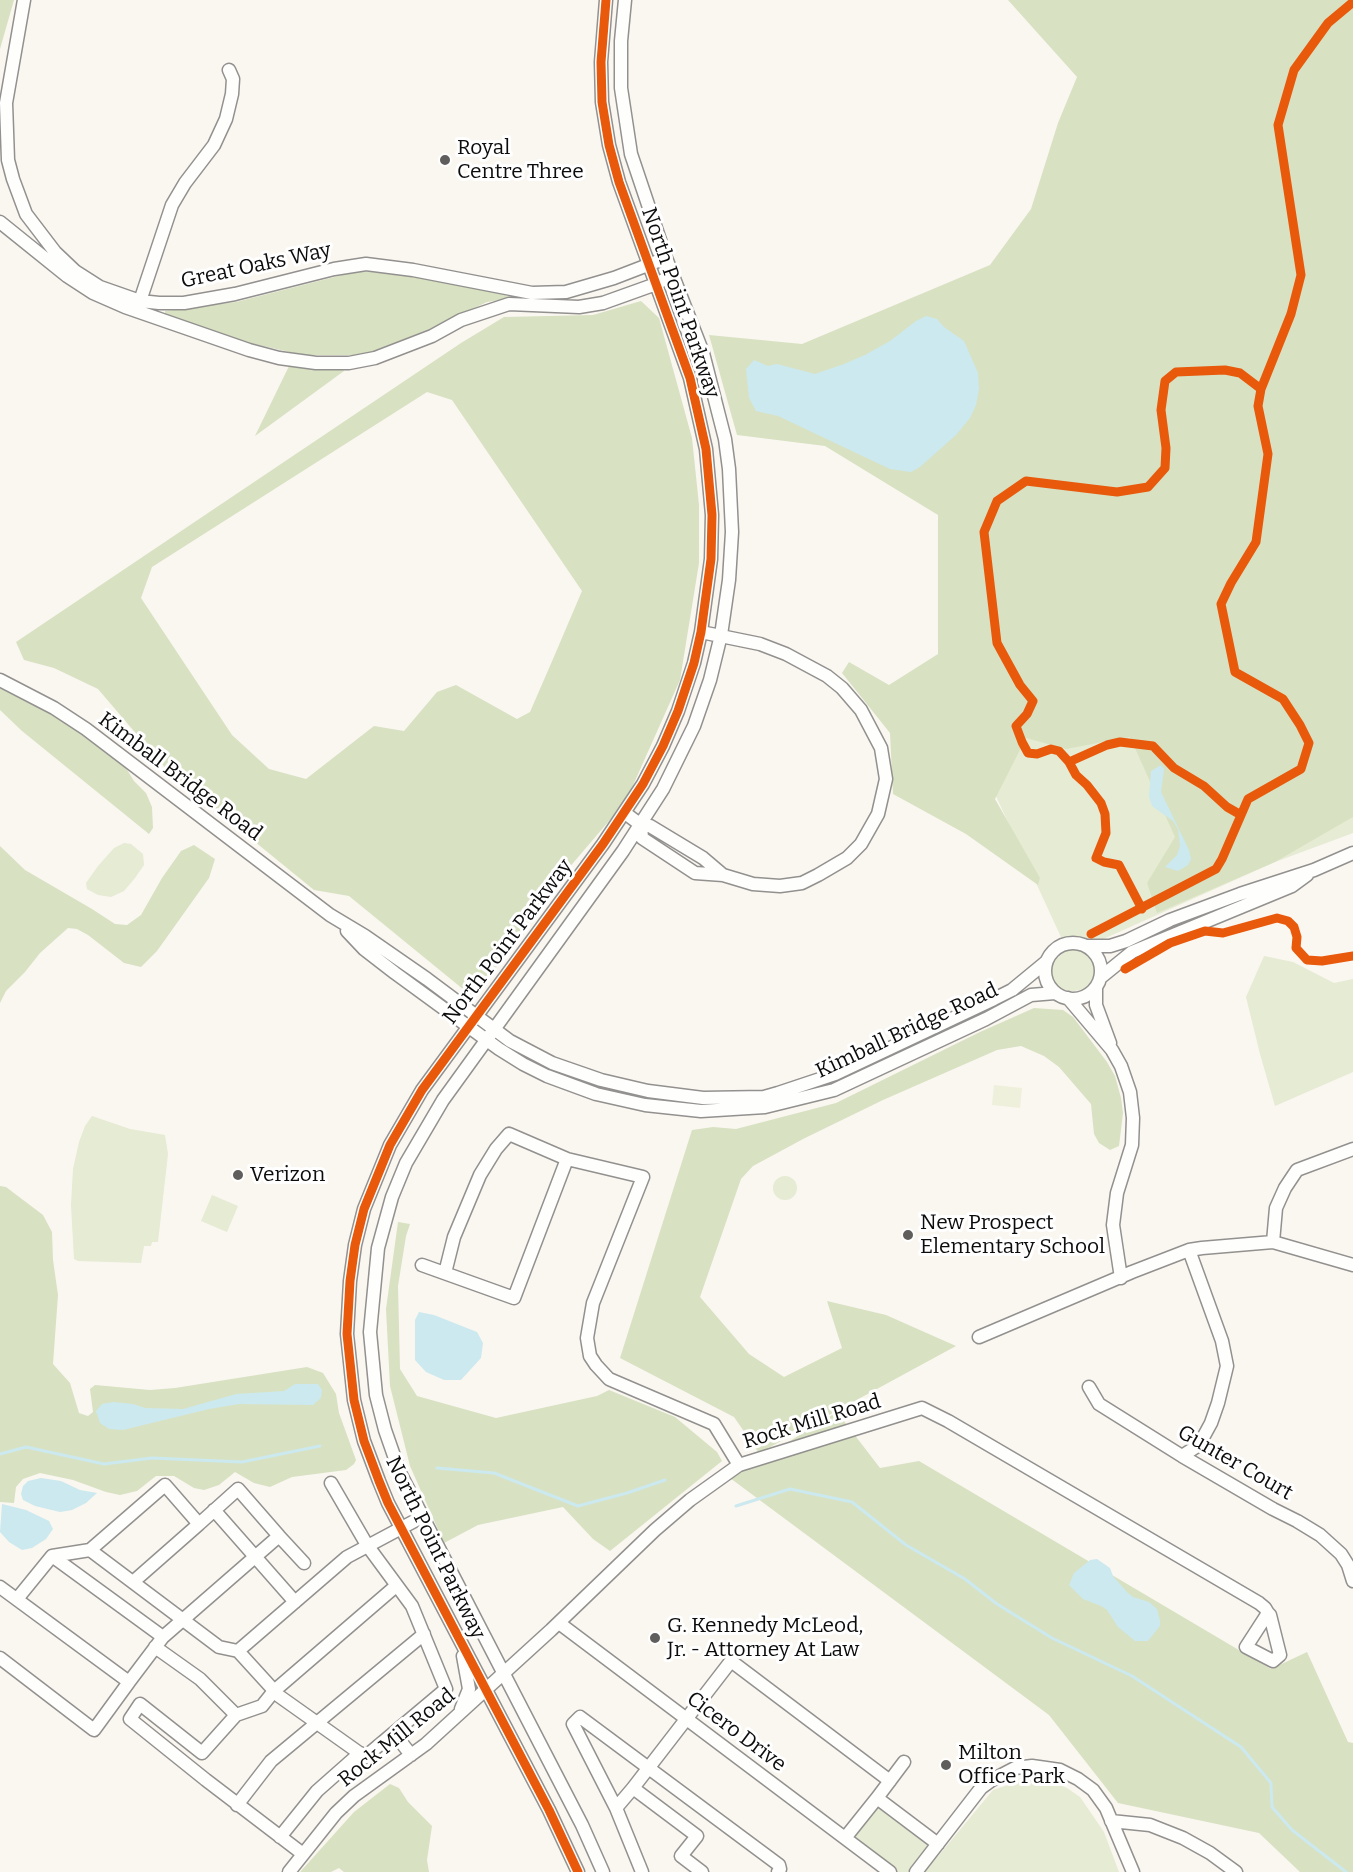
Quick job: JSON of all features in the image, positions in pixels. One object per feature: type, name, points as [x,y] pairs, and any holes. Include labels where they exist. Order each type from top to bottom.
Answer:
[{"type":"street","name":"Great Oaks Way","points":[[24,0],[5,116],[8,160],[26,214],[64,262],[100,286],[138,306],[216,339],[279,358],[316,363],[349,363],[375,358],[432,336],[461,320],[509,304],[579,307],[603,303],[656,284],[674,274]]},
{"type":"street","name":"North Point Parkway","points":[[578,1872],[549,1810],[388,1503],[371,1460],[354,1400],[347,1334],[355,1245],[364,1209],[390,1145],[411,1106],[625,813],[654,765],[671,728],[689,679],[701,632],[711,559],[712,515],[709,472],[702,426],[690,378],[619,182],[605,120],[601,62],[606,0]]},
{"type":"street","name":"North Point Parkway","points":[[603,1872],[588,1838],[394,1459],[376,1395],[370,1332],[377,1251],[392,1197],[410,1156],[442,1100],[641,825],[663,789],[685,747],[710,680],[721,635],[729,580],[732,532],[725,439],[703,353],[666,258],[636,170],[624,120],[621,59],[625,0]]},
{"type":"street","points":[[138,306],[172,206],[185,183],[214,145],[226,119],[233,79],[229,70]]},
{"type":"street","name":"Great Oaks Way","points":[[0,222],[67,276],[93,292],[138,306],[198,301],[334,269],[366,264],[413,270],[532,293],[566,292],[666,258]]},
{"type":"street","points":[[625,813],[641,825],[650,826],[703,858],[723,875],[753,884],[780,886],[802,882],[847,858],[870,830],[878,814],[886,779],[881,748],[861,710],[842,688],[827,676],[786,654],[760,644],[701,632]]},
{"type":"street","name":"Kimball Bridge Road","points":[[0,680],[54,708],[86,729],[330,915],[365,936],[476,1015],[489,1034],[523,1064],[596,1094],[645,1105],[701,1111],[765,1107],[834,1090],[986,1019],[1031,995],[1055,993]]},
{"type":"street","points":[[1087,946],[1110,946],[1126,941],[1170,920],[1314,870],[1353,853]]},
{"type":"street","points":[[1121,1278],[1113,1225],[1117,1193],[1132,1145],[1133,1118],[1126,1079],[1112,1050],[1096,1005],[1098,982],[1101,969],[1099,960],[1095,952],[1079,943],[1060,945],[1046,962],[1045,977],[1048,986],[1055,993],[1068,998],[1082,998],[1098,982],[1132,952],[1292,886],[1314,870]]},
{"type":"street","name":"Kimball Bridge Road","points":[[330,915],[364,949],[468,1026],[552,1063],[624,1087],[703,1098],[764,1097],[835,1074],[1012,990],[1046,962]]},
{"type":"street","points":[[1068,998],[1112,1050]]},
{"type":"street","points":[[446,1273],[454,1237],[480,1175],[496,1149],[509,1134],[567,1159],[643,1177],[593,1303],[587,1338],[590,1356],[609,1379],[714,1424],[739,1465]]},
{"type":"street","points":[[1273,1242],[1276,1208],[1297,1170],[1353,1149]]},
{"type":"street","points":[[422,1265],[514,1298],[567,1159]]},
{"type":"street","points":[[980,1337],[1189,1250],[1273,1242],[1353,1264]]},
{"type":"street","points":[[355,1245],[377,1251]]},
{"type":"street","points":[[1182,1456],[1198,1445],[1211,1423],[1227,1366],[1222,1341],[1189,1250]]},
{"type":"street","name":"Gunter Court","points":[[1089,1387],[1099,1404],[1182,1456],[1320,1535],[1341,1554],[1348,1565],[1353,1581]]},
{"type":"street","name":"Rock Mill Road","points":[[289,1872],[336,1813],[354,1796],[411,1755],[458,1715],[690,1500],[739,1465],[922,1408],[1252,1599],[1268,1613]]},
{"type":"street","points":[[90,1550],[219,1647],[238,1651],[274,1691],[365,1757],[446,1689],[412,1606],[367,1545],[331,1483]]},
{"type":"street","points":[[17,1599],[52,1556],[90,1550],[165,1485],[199,1524]]},
{"type":"street","points":[[134,1582],[238,1490],[304,1563]]},
{"type":"street","points":[[214,1510],[295,1602]]},
{"type":"street","points":[[238,1651],[347,1557],[422,1517]]},
{"type":"street","points":[[0,1658],[94,1730],[159,1642],[279,1536]]},
{"type":"street","points":[[52,1556],[159,1642],[236,1715]]},
{"type":"street","points":[[193,1769],[202,1753],[236,1715],[262,1706],[274,1691],[396,1586]]},
{"type":"street","points":[[0,1587],[126,1687],[140,1704],[202,1753]]},
{"type":"street","name":"Cicero Drive","points":[[559,1623],[890,1872]]},
{"type":"street","points":[[237,1805],[271,1761],[424,1634]]},
{"type":"street","points":[[458,1638],[469,1689],[458,1715]]},
{"type":"street","points":[[616,1808],[731,1661],[890,1780]]},
{"type":"street","points":[[140,1704],[130,1719],[237,1805],[303,1854]]},
{"type":"street","points":[[642,1872],[616,1808],[573,1724],[580,1717],[779,1865],[778,1872]]},
{"type":"street","points":[[393,1733],[411,1755]]},
{"type":"street","points":[[280,1837],[317,1791],[360,1753]]},
{"type":"street","points":[[845,1838],[904,1761]]},
{"type":"street","points":[[916,1872],[981,1788],[1015,1768],[1032,1766],[1060,1770],[1093,1790],[1106,1808],[1133,1872]]},
{"type":"street","points":[[633,1788],[697,1836],[681,1856],[702,1872]]},
{"type":"street","points":[[877,1798],[938,1844]]},
{"type":"street","points":[[1111,1821],[1150,1825],[1183,1838],[1216,1857],[1236,1872]]},
{"type":"green space","points":[[0,0],[14,0],[0,49]]},
{"type":"green space","points":[[1008,0],[1353,0],[1353,817],[1275,862],[1157,913],[1147,883],[1175,837],[1130,737],[1066,749],[1026,738],[995,799],[1040,878],[1038,885],[966,834],[893,794],[890,733],[842,673],[849,662],[889,685],[938,654],[938,515],[825,446],[737,435],[709,335],[802,344],[990,265],[1031,209],[1058,123],[1077,77]]},
{"type":"green space","points":[[358,271],[413,275],[514,298],[487,302],[430,329],[364,355],[303,355],[232,339],[165,314],[165,311],[236,302]]},
{"type":"green space","points":[[641,301],[659,318],[692,438],[699,505],[699,563],[680,680],[626,801],[562,876],[482,987],[469,994],[349,896],[314,890],[168,771],[98,689],[54,668],[24,660],[16,642],[461,343],[504,317],[593,315]],"holes":[[[427,392],[452,400],[582,591],[530,712],[517,719],[456,685],[437,692],[404,731],[374,726],[306,779],[269,769],[232,735],[141,598],[152,567]]]},
{"type":"green space","points":[[290,364],[342,367],[344,371],[255,436]]},
{"type":"green space","points":[[1108,650],[1353,733],[1353,833],[1275,862],[1081,949],[1097,958],[1100,966],[1098,974],[1084,989],[1069,992],[1057,989],[1048,974],[1052,963],[1067,950],[983,768]]},
{"type":"green space","points":[[0,685],[69,721],[126,768],[134,781],[146,793],[152,807],[153,828],[149,834],[22,731],[0,710]]},
{"type":"green space","points":[[124,843],[131,844],[143,854],[144,865],[135,878],[124,891],[111,897],[98,895],[87,889],[86,883],[98,866],[114,848]]},
{"type":"green space","points":[[194,845],[215,859],[209,878],[157,951],[141,967],[124,963],[88,935],[77,929],[68,928],[40,953],[6,991],[0,1003],[0,846],[25,870],[115,924],[127,925],[141,915],[162,878],[181,851]]},
{"type":"green space","points":[[1264,956],[1293,962],[1334,983],[1353,979],[1353,1072],[1275,1106],[1246,997]]},
{"type":"green space","points":[[1034,1008],[1063,1010],[1073,1017],[1107,1062],[1115,1076],[1121,1098],[1123,1113],[1119,1146],[1110,1150],[1099,1143],[1094,1134],[1091,1104],[1059,1067],[1044,1056],[1021,1046],[997,1050],[883,1100],[753,1166],[741,1179],[700,1297],[749,1354],[784,1377],[842,1348],[827,1301],[886,1315],[956,1346],[759,1453],[734,1417],[620,1358],[692,1130],[713,1127],[736,1129],[836,1103]]},
{"type":"green space","points":[[994,1085],[1022,1088],[1020,1108],[992,1105]]},
{"type":"green space","points":[[92,1116],[130,1129],[165,1135],[168,1154],[158,1242],[152,1242],[151,1246],[144,1246],[141,1263],[74,1259],[71,1205],[73,1169],[79,1142]]},
{"type":"green space","points":[[785,1176],[794,1179],[797,1188],[794,1197],[785,1200],[776,1197],[773,1188],[776,1179]]},
{"type":"green space","points":[[0,1186],[6,1187],[43,1215],[52,1232],[58,1295],[53,1364],[70,1383],[79,1413],[88,1416],[93,1412],[90,1389],[95,1385],[150,1390],[175,1388],[307,1367],[323,1373],[336,1394],[339,1413],[356,1460],[354,1464],[346,1470],[292,1477],[270,1487],[254,1483],[235,1472],[219,1485],[204,1490],[194,1488],[174,1476],[156,1476],[137,1491],[120,1495],[73,1480],[40,1473],[23,1479],[16,1487],[14,1503],[0,1502]]},
{"type":"green space","points":[[212,1195],[238,1206],[227,1232],[201,1221]]},
{"type":"green space","points":[[398,1222],[410,1224],[398,1286],[400,1369],[417,1396],[496,1418],[597,1396],[609,1390],[675,1417],[717,1452],[722,1461],[610,1551],[593,1539],[563,1507],[478,1525],[444,1543],[410,1466],[390,1386],[386,1309]]},
{"type":"green space","points":[[837,1412],[880,1468],[919,1461],[1271,1669],[1307,1652],[1348,1742],[1353,1743],[1353,1872],[1300,1872],[1259,1833],[1118,1803],[1049,1715],[730,1478]]},
{"type":"green space","points":[[1045,1779],[1067,1788],[1080,1797],[1104,1832],[1119,1872],[925,1872],[993,1790],[1023,1780]]},
{"type":"green space","points":[[390,1784],[399,1788],[408,1802],[432,1826],[427,1860],[429,1872],[344,1872],[339,1868],[331,1872],[300,1872],[354,1812]]},
{"type":"green space","points":[[876,1804],[930,1844],[908,1872],[896,1872],[851,1838]]},
{"type":"water","points":[[926,316],[937,319],[964,341],[978,373],[979,389],[976,405],[970,418],[956,435],[920,467],[911,472],[890,469],[778,416],[756,411],[749,398],[746,369],[754,360],[768,366],[777,364],[815,374],[865,355]]},
{"type":"water","points":[[1161,765],[1164,769],[1161,792],[1189,850],[1191,859],[1188,865],[1178,871],[1165,867],[1177,855],[1180,846],[1178,829],[1173,821],[1152,806],[1149,797],[1151,771]]},
{"type":"water","points":[[419,1312],[434,1315],[477,1332],[483,1343],[481,1358],[461,1380],[444,1380],[426,1372],[415,1360],[415,1320]]},
{"type":"water","points":[[295,1384],[318,1384],[322,1390],[321,1398],[313,1405],[239,1404],[123,1430],[109,1429],[100,1423],[96,1411],[102,1404],[113,1402],[145,1408],[183,1409],[236,1394],[284,1391]]},
{"type":"water","points":[[41,1478],[61,1481],[80,1490],[97,1493],[86,1503],[72,1510],[60,1512],[35,1506],[23,1500],[21,1494],[23,1486],[28,1481]]},
{"type":"water","points":[[2,1504],[26,1510],[49,1521],[53,1529],[46,1539],[32,1548],[22,1550],[9,1542],[0,1532]]},
{"type":"water","points":[[1097,1559],[1110,1568],[1113,1576],[1133,1597],[1149,1602],[1157,1609],[1160,1626],[1148,1641],[1135,1641],[1118,1627],[1107,1610],[1083,1599],[1069,1585],[1074,1573],[1090,1560]]},
{"type":"waterway","points":[[0,1454],[26,1447],[104,1464],[152,1458],[242,1462],[320,1446]]},
{"type":"waterway","points":[[437,1468],[494,1473],[578,1506],[665,1480]]},
{"type":"waterway","points":[[736,1506],[790,1489],[852,1502],[906,1545],[965,1579],[997,1604],[1052,1638],[1132,1676],[1241,1747],[1271,1783],[1272,1807],[1292,1830],[1346,1872]]},
{"type":"cycle path","points":[[578,1872],[549,1810],[388,1503],[364,1441],[354,1400],[347,1334],[355,1245],[364,1209],[390,1145],[422,1090],[603,844],[643,784],[678,711],[694,663],[701,632],[711,559],[712,515],[706,449],[690,378],[619,182],[609,145],[602,102],[601,62],[606,0]]},
{"type":"cycle path","points":[[1091,934],[1216,869],[1248,799],[1301,769],[1309,743],[1283,699],[1235,672],[1221,604],[1256,542],[1268,454],[1258,406],[1261,389],[1291,314],[1301,275],[1278,125],[1294,70],[1328,23],[1353,2]]},
{"type":"cycle path","points":[[1069,762],[1059,751],[1051,749],[1037,754],[1028,753],[1016,726],[1027,714],[1033,701],[1020,685],[997,643],[984,532],[997,501],[1026,481],[1117,492],[1148,487],[1165,468],[1166,448],[1161,410],[1165,381],[1176,372],[1225,370],[1240,373],[1261,389]]},
{"type":"cycle path","points":[[1142,909],[1119,865],[1096,858],[1106,833],[1105,814],[1101,803],[1076,775],[1069,762],[1107,745],[1120,742],[1153,746],[1174,768],[1204,786],[1227,807],[1241,815]]},
{"type":"cycle path","points":[[1125,969],[1170,943],[1205,931],[1223,933],[1277,918],[1288,921],[1294,927],[1297,937],[1296,948],[1307,960],[1322,961],[1353,956]]},
{"type":"place","name":"Royal Centre Three","points":[[445,160]]},
{"type":"place","name":"Verizon","points":[[238,1175]]},
{"type":"place","name":"New Prospect Elementary School","points":[[908,1235]]},
{"type":"place","name":"G. Kennedy McLeod, Jr. - Attorney At Law","points":[[655,1638]]},
{"type":"place","name":"Milton Office Park","points":[[946,1765]]}]
